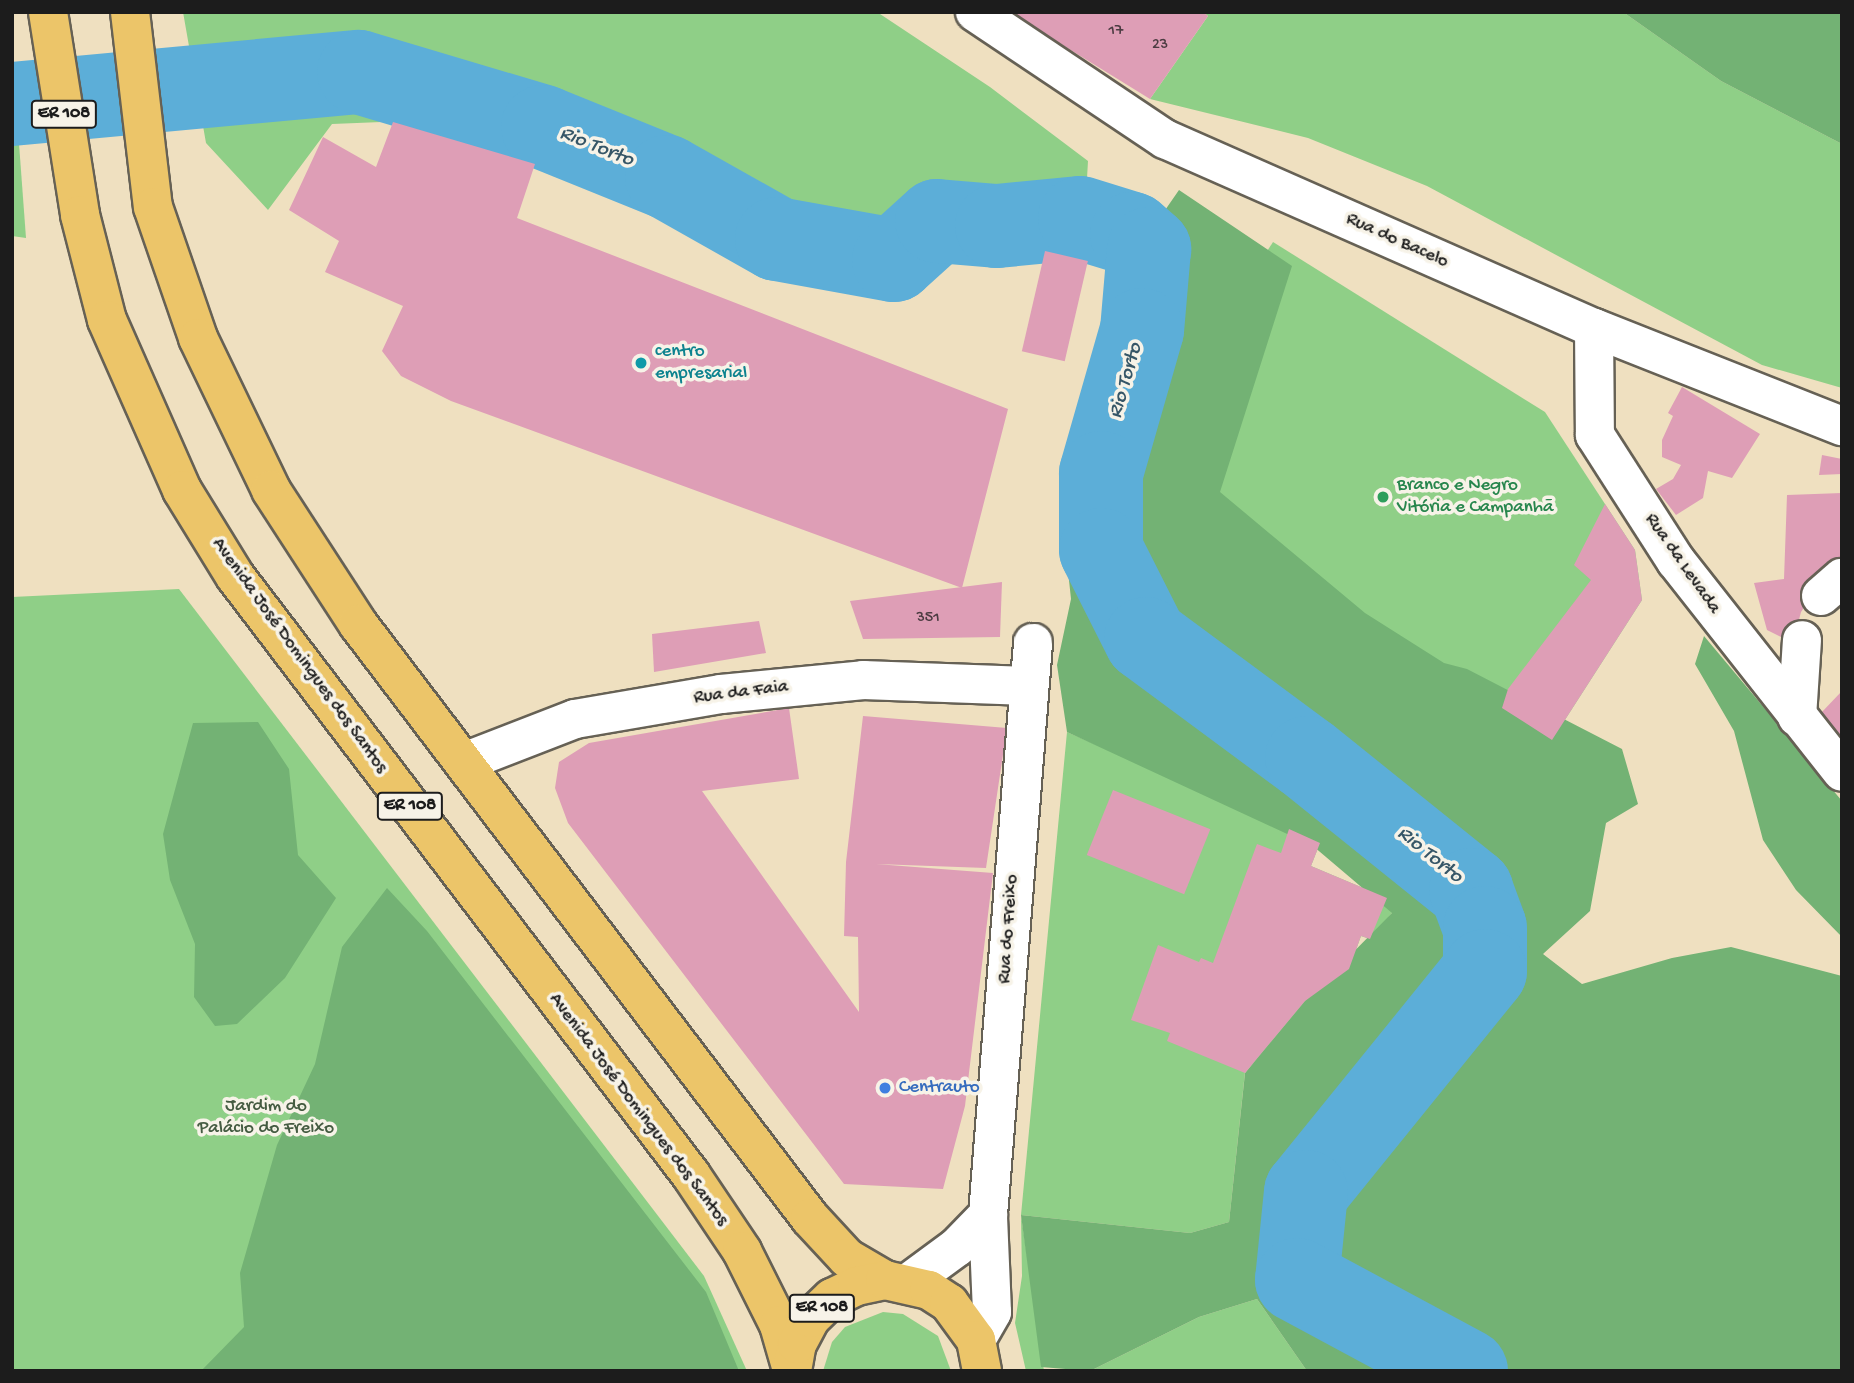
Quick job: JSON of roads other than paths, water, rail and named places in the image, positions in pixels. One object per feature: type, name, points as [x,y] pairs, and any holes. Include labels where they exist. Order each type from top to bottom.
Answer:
[{"type":"main road","name":"Avenida José Domingues dos Santos","points":[[48,12],[80,215],[107,320],[140,402],[182,490],[229,565],[691,1175],[742,1251],[779,1325],[792,1370]]},
{"type":"main road","name":"ER 108","points":[[130,12],[153,207],[198,338],[271,490],[358,624],[810,1218],[847,1258],[949,1303],[982,1361]]},
{"type":"main road","name":"ER 108","points":[[792,1370],[797,1344],[818,1312],[857,1286],[897,1282]]},
{"type":"street","name":"Rua do Bacelo","points":[[975,12],[1165,139],[1594,328],[1842,426]]},
{"type":"street","name":"Rua da Levada","points":[[1594,328],[1595,435],[1676,561],[1842,772]]},
{"type":"street","points":[[1797,717],[1802,640]]},
{"type":"street","name":"Rua do Freixo","points":[[982,1361],[992,1312],[988,1216],[1033,643]]},
{"type":"street","name":"Rua da Faia","points":[[464,762],[575,719],[721,694],[863,680],[1028,685]]},
{"type":"street","points":[[897,1282],[957,1247],[988,1216]]},
{"type":"waterway","name":"Rio Torto","points":[[12,104],[359,72],[543,127],[667,177],[777,239],[894,260],[937,221],[997,226],[1080,218],[1132,234],[1149,249],[1142,330],[1101,473],[1101,550],[1146,639],[1307,758],[1471,890],[1485,928],[1485,971],[1306,1192],[1297,1280],[1466,1371]]},
{"type":"place","name":"centro empresarial","points":[[641,363]]},
{"type":"place","name":"Branco e Negro Vitória e Campanhã","points":[[1383,497]]},
{"type":"place","name":"Centrauto","points":[[885,1088]]},
{"type":"park label","name":"Jardim do Palácio do Freixo","points":[[266,1118]]}]
